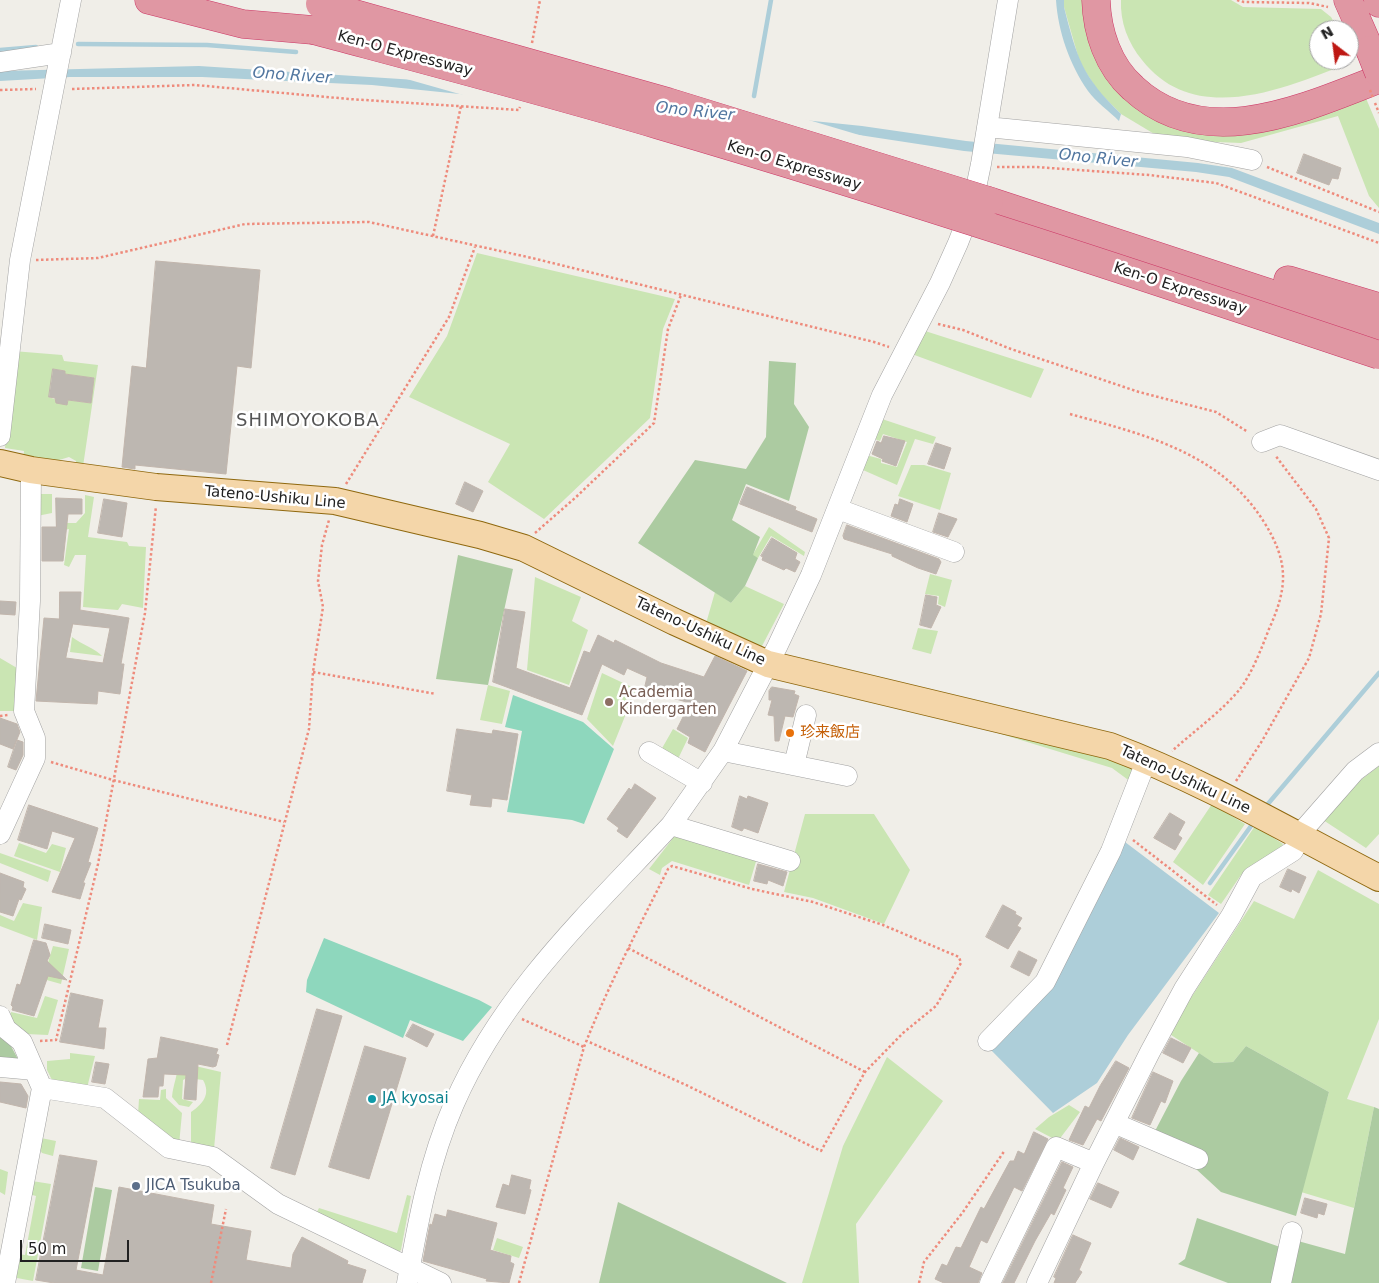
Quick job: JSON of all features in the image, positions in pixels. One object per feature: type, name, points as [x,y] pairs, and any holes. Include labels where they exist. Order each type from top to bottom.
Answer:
[{"type":"highway","points":[[149,0],[243,24],[313,30]]},
{"type":"highway","name":"Ken-O Expressway","points":[[202,0],[509,82],[828,176],[1156,280],[1379,355]]},
{"type":"highway","points":[[1096,0],[1099,32],[1108,53],[1127,83],[1141,96],[1175,116],[1192,120],[1231,122],[1264,118],[1322,102],[1376,73]]},
{"type":"highway","points":[[1110,0],[1111,16],[1116,33],[1130,61],[1154,86],[1180,102],[1216,108],[1258,105],[1376,73]]},
{"type":"highway","name":"Ken-O Expressway","points":[[310,1],[658,100],[990,201],[1379,330]]},
{"type":"highway","points":[[1341,6],[1376,73]]},
{"type":"highway","points":[[990,201],[1082,217],[1379,307]]},
{"type":"main road","name":"Tateno-Ushiku Line","points":[[0,463],[31,470],[156,487],[335,501],[440,525],[519,547],[768,664],[1110,746],[1152,762],[1225,797],[1379,878]]},
{"type":"street","points":[[0,436],[20,260],[71,0]]},
{"type":"street","points":[[408,1276],[426,1187],[441,1137],[467,1076],[504,1011],[549,956],[671,825],[702,783],[723,751],[811,575],[882,395],[902,352],[940,283],[972,207],[1008,0]]},
{"type":"street","points":[[0,62],[60,57]]},
{"type":"street","points":[[986,131],[1187,147],[1252,160]]},
{"type":"street","points":[[1262,442],[1280,435],[1379,470]]},
{"type":"street","points":[[0,834],[35,758],[35,738],[24,711],[30,601],[31,470]]},
{"type":"street","points":[[838,509],[954,552]]},
{"type":"street","points":[[794,765],[806,715]]},
{"type":"street","points":[[723,751],[847,776]]},
{"type":"street","points":[[649,752],[702,783]]},
{"type":"street","points":[[1037,1283],[1094,1162],[1184,990],[1231,916],[1252,877],[1293,851],[1299,837],[1355,771],[1379,753]]},
{"type":"street","points":[[988,1041],[1045,982],[1152,762]]},
{"type":"street","points":[[671,825],[790,861]]},
{"type":"street","points":[[0,1016],[6,1029],[22,1042],[42,1088],[5,1283]]},
{"type":"street","points":[[0,1067],[34,1070]]},
{"type":"street","points":[[42,1088],[105,1098],[169,1148],[213,1157],[278,1204],[408,1276],[441,1283]]},
{"type":"street","points":[[1114,1123],[1198,1159]]},
{"type":"street","points":[[990,1283],[1056,1147],[1094,1162]]},
{"type":"street","points":[[1281,1283],[1292,1232]]},
{"type":"path","points":[[532,42],[540,0]]},
{"type":"path","points":[[1237,0],[1244,2],[1309,3],[1328,7],[1341,6]]},
{"type":"path","points":[[1376,73],[1379,113]]},
{"type":"path","points":[[0,90],[195,84],[519,110]]},
{"type":"path","points":[[433,236],[461,106]]},
{"type":"path","points":[[1252,160],[1379,212]]},
{"type":"path","points":[[980,166],[1036,167],[1149,174],[1216,183],[1379,244]]},
{"type":"path","points":[[20,260],[71,261],[98,258],[245,224],[368,222],[681,294],[874,342],[902,352]]},
{"type":"path","points":[[227,1045],[284,822],[310,729],[313,672],[323,607],[318,581],[322,545],[335,501],[449,317],[475,247]]},
{"type":"path","points":[[519,547],[575,498],[654,423],[668,329],[681,294]]},
{"type":"path","points":[[920,320],[963,330],[1011,349],[1139,392],[1216,412],[1262,442],[1279,459],[1316,509],[1328,538],[1322,604],[1309,658],[1262,741],[1225,797]]},
{"type":"path","points":[[1070,414],[1133,432],[1180,451],[1220,472],[1254,507],[1270,532],[1281,556],[1284,585],[1277,611],[1240,689],[1152,762]]},
{"type":"path","points":[[22,1042],[56,1040],[98,864],[145,613],[156,487]]},
{"type":"path","points":[[313,672],[436,694]]},
{"type":"path","points":[[35,758],[113,780],[284,822]]},
{"type":"path","points":[[1120,830],[1231,916]]},
{"type":"path","points":[[519,1283],[584,1047],[628,948],[668,869],[672,866],[752,889],[813,902],[883,925],[959,957],[961,963],[936,1006],[904,1033],[865,1072],[821,1151],[684,1084],[587,1041]]},
{"type":"path","points":[[628,948],[865,1072]]},
{"type":"path","points":[[504,1011],[584,1047]]},
{"type":"path","points":[[919,1283],[924,1262],[953,1226],[1005,1150]]},
{"type":"path","points":[[211,1283],[226,1209]]},
{"type":"green space","points":[[1064,0],[1085,0],[1161,121],[1365,96],[1379,129],[1379,208],[1369,196],[1338,116],[1241,143],[1192,141],[1156,135],[1121,114],[1098,91],[1080,63],[1064,7]]},
{"type":"green space","points":[[1121,0],[1231,0],[1243,7],[1321,9],[1333,20],[1309,20],[1309,70],[1331,70],[1271,91],[1242,96],[1215,97],[1188,93],[1164,81],[1142,60],[1129,39],[1121,8]]},
{"type":"green space","points":[[477,253],[675,299],[663,329],[650,418],[544,519],[488,482],[510,444],[409,397],[447,336]]},
{"type":"green space","points":[[922,330],[1044,369],[1031,398],[909,353]]},
{"type":"green space","points":[[13,351],[62,355],[64,361],[98,365],[82,473],[78,473],[76,461],[69,457],[56,461],[23,463],[24,451],[5,448]],"holes":[[[53,369],[65,371],[65,374],[94,378],[90,403],[68,400],[67,404],[49,397]]]},
{"type":"green space","points":[[769,361],[796,363],[794,404],[809,427],[789,501],[746,484],[732,520],[760,537],[753,555],[758,558],[745,586],[731,603],[638,543],[695,460],[746,469],[766,437]]},
{"type":"green space","points":[[879,418],[936,437],[933,444],[915,439],[897,485],[863,470],[866,455],[881,459],[881,463],[897,467],[907,442],[883,434],[880,441],[872,438]]},
{"type":"green space","points":[[911,465],[924,465],[951,473],[940,510],[898,496]]},
{"type":"green space","points":[[36,494],[52,494],[52,513],[37,516]]},
{"type":"green space","points":[[85,495],[94,497],[88,537],[127,542],[129,546],[146,547],[143,608],[122,604],[118,610],[83,607],[86,555],[75,555],[69,567],[64,565],[69,529],[64,530],[61,523],[76,523],[85,513]]},
{"type":"green space","points":[[769,527],[805,552],[804,556],[771,536],[758,558],[752,556]]},
{"type":"green space","points":[[458,555],[513,569],[488,685],[436,679]]},
{"type":"green space","points":[[930,574],[952,580],[945,607],[938,604],[939,596],[925,594]]},
{"type":"green space","points":[[535,577],[581,597],[572,621],[588,630],[569,685],[527,670]]},
{"type":"green space","points":[[745,586],[784,604],[762,646],[747,648],[705,627],[715,592],[731,603]]},
{"type":"green space","points":[[918,628],[938,631],[931,654],[912,649]]},
{"type":"green space","points":[[72,637],[96,651],[102,656],[70,652]]},
{"type":"green space","points":[[0,658],[17,668],[14,711],[0,711]]},
{"type":"green space","points":[[602,673],[636,689],[613,746],[587,719]]},
{"type":"green space","points":[[488,685],[510,691],[502,724],[480,720]]},
{"type":"green space","points":[[513,695],[583,722],[614,749],[584,824],[572,820],[507,812],[522,731],[505,727]]},
{"type":"green space","points":[[991,724],[1141,765],[1131,782],[1112,768],[988,730]]},
{"type":"green space","points":[[673,729],[688,738],[678,759],[661,750]]},
{"type":"green space","points":[[1379,766],[1379,834],[1366,848],[1323,820],[1358,782]]},
{"type":"green space","points":[[1212,804],[1245,824],[1203,885],[1173,862]]},
{"type":"green space","points":[[805,814],[874,814],[910,870],[884,924],[813,898],[784,892]]},
{"type":"green space","points":[[1255,826],[1283,844],[1277,854],[1241,875],[1221,904],[1208,895]]},
{"type":"green space","points":[[677,833],[757,858],[749,885],[672,861],[662,868],[660,875],[649,869]]},
{"type":"green space","points":[[19,843],[46,853],[52,844],[66,848],[60,872],[14,856]]},
{"type":"green space","points":[[0,853],[51,871],[48,882],[0,863]]},
{"type":"green space","points":[[1318,870],[1379,904],[1379,1019],[1347,1099],[1374,1107],[1354,1208],[1301,1192],[1329,1092],[1246,1046],[1233,1062],[1214,1063],[1168,1033],[1254,901],[1294,919]]},
{"type":"green space","points":[[23,903],[42,907],[37,940],[0,926],[0,915],[14,921]]},
{"type":"green space","points":[[324,938],[479,1000],[492,1007],[463,1041],[410,1020],[403,1038],[306,992],[307,980]]},
{"type":"green space","points":[[53,946],[69,949],[61,984],[43,979]]},
{"type":"green space","points":[[45,996],[58,1000],[48,1035],[26,1034],[9,1022],[11,1012],[37,1018]]},
{"type":"green space","points":[[5,1035],[19,1061],[0,1060],[0,1038]]},
{"type":"green space","points":[[1246,1046],[1329,1092],[1296,1216],[1221,1192],[1196,1169],[1200,1156],[1154,1133],[1181,1081],[1199,1053],[1214,1063],[1233,1062]]},
{"type":"green space","points":[[70,1053],[95,1056],[87,1088],[53,1082],[47,1070],[47,1061],[70,1059]]},
{"type":"green space","points":[[887,1057],[943,1101],[856,1224],[859,1283],[802,1283],[843,1146]]},
{"type":"green space","points":[[178,1062],[221,1072],[214,1149],[191,1145],[191,1112],[205,1098],[206,1090],[203,1080],[187,1078],[183,1080],[182,1099],[193,1102],[189,1107],[179,1105],[172,1097]]},
{"type":"green space","points":[[166,1089],[166,1098],[182,1113],[179,1145],[138,1115],[139,1099],[160,1100],[161,1090]]},
{"type":"green space","points":[[1069,1105],[1080,1112],[1058,1141],[1035,1129],[1049,1117]]},
{"type":"green space","points":[[1374,1107],[1379,1109],[1379,1283],[1288,1283],[1298,1241],[1345,1254]]},
{"type":"green space","points":[[41,1138],[56,1141],[53,1156],[42,1153],[39,1148]]},
{"type":"green space","points":[[0,1169],[8,1172],[5,1195],[0,1192]]},
{"type":"green space","points":[[32,1181],[51,1184],[33,1281],[17,1278],[15,1273],[18,1254],[25,1255],[36,1196],[29,1194]]},
{"type":"green space","points":[[95,1187],[112,1190],[98,1271],[81,1268]]},
{"type":"green space","points":[[407,1195],[411,1196],[401,1250],[393,1256],[315,1216],[319,1208],[397,1233]]},
{"type":"green space","points":[[618,1202],[787,1283],[599,1283]]},
{"type":"green space","points":[[1197,1218],[1280,1247],[1273,1283],[1228,1283],[1178,1264],[1185,1259]]},
{"type":"green space","points":[[497,1238],[523,1247],[519,1258],[493,1250]]},
{"type":"water","points":[[1056,0],[1064,0],[1064,7],[1077,53],[1089,77],[1121,114],[1119,121],[1091,95],[1070,59],[1059,24]]},
{"type":"water","name":"Ono River","points":[[199,66],[416,80],[862,126],[966,141],[1198,163],[1232,168],[1379,223],[1379,234],[1229,177],[1196,172],[964,151],[859,135],[372,85],[202,77],[70,77],[0,81],[0,71]]},
{"type":"water","points":[[1125,842],[1219,913],[1128,1035],[1097,1083],[1053,1113],[990,1049],[1049,989]]},
{"type":"pier","points":[[396,76],[802,118],[876,140],[470,97]]},
{"type":"building","points":[[1304,154],[1341,168],[1338,179],[1332,178],[1329,185],[1297,173]]},
{"type":"building","points":[[156,261],[260,270],[251,368],[237,366],[226,474],[135,465],[135,469],[122,467],[132,366],[146,368]]},
{"type":"building","points":[[53,369],[65,371],[65,374],[94,378],[91,403],[68,400],[67,405],[56,403],[55,398],[49,397]]},
{"type":"building","points":[[884,436],[905,441],[896,466],[882,461],[883,459],[872,454],[877,441],[881,443]]},
{"type":"building","points":[[936,443],[951,448],[944,469],[928,464]]},
{"type":"building","points":[[465,482],[483,491],[473,512],[456,504]]},
{"type":"building","points":[[747,487],[796,507],[795,510],[817,519],[812,532],[740,504]]},
{"type":"building","points":[[56,498],[82,499],[82,514],[68,514],[63,561],[42,561],[42,527],[56,527]]},
{"type":"building","points":[[104,499],[127,503],[122,537],[98,533]]},
{"type":"building","points":[[900,499],[913,504],[907,522],[891,516],[895,504],[898,505]]},
{"type":"building","points":[[939,513],[957,519],[948,537],[933,532]]},
{"type":"building","points":[[847,525],[939,559],[941,562],[936,574],[918,568],[892,556],[892,554],[844,539],[843,536]]},
{"type":"building","points":[[772,538],[797,553],[795,559],[800,562],[795,572],[786,568],[784,570],[762,560],[763,557],[761,556]]},
{"type":"building","points":[[60,592],[81,592],[80,610],[129,618],[121,664],[124,664],[120,694],[98,691],[97,704],[36,701],[44,618],[59,619]],"holes":[[[73,624],[110,628],[103,663],[66,658]]]},
{"type":"building","points":[[926,595],[937,597],[936,605],[941,607],[931,628],[920,625]]},
{"type":"building","points":[[0,601],[16,602],[15,615],[0,614]]},
{"type":"building","points":[[505,609],[525,612],[516,668],[570,688],[584,651],[590,653],[598,635],[614,643],[615,640],[661,663],[704,677],[715,656],[747,671],[705,752],[688,743],[690,737],[677,729],[690,703],[644,690],[647,677],[627,668],[624,675],[602,664],[582,715],[493,682]]},
{"type":"building","points":[[772,687],[795,691],[794,694],[799,696],[793,717],[785,716],[779,741],[775,741],[774,716],[768,715],[772,700],[769,700],[769,691]]},
{"type":"building","points":[[0,718],[17,724],[20,732],[13,749],[0,744]]},
{"type":"building","points":[[457,729],[492,734],[493,730],[518,734],[507,800],[492,798],[491,807],[470,805],[472,795],[447,791]]},
{"type":"building","points":[[17,740],[23,742],[23,755],[16,770],[8,767]]},
{"type":"building","points":[[635,784],[656,798],[627,838],[617,831],[619,828],[607,819],[629,788],[631,790]]},
{"type":"building","points":[[740,796],[747,799],[748,796],[768,803],[758,833],[744,828],[742,831],[732,827]]},
{"type":"building","points":[[29,805],[98,828],[88,862],[91,863],[83,883],[85,883],[80,899],[52,892],[75,838],[52,831],[47,849],[18,840]]},
{"type":"building","points":[[1170,813],[1185,822],[1178,835],[1182,838],[1175,850],[1154,838]]},
{"type":"building","points":[[758,864],[787,872],[783,886],[768,880],[767,884],[754,881]]},
{"type":"building","points":[[1288,869],[1306,877],[1299,893],[1292,889],[1291,892],[1280,887]]},
{"type":"building","points":[[0,873],[24,882],[23,887],[26,889],[21,900],[19,899],[13,916],[0,912]]},
{"type":"building","points":[[1003,905],[1016,912],[1015,914],[1022,918],[1017,926],[1021,928],[1008,949],[986,937]]},
{"type":"building","points":[[45,924],[71,930],[68,944],[42,938]]},
{"type":"building","points":[[34,940],[46,943],[50,955],[47,961],[67,980],[48,976],[34,1016],[12,1010],[13,1007],[11,1005],[17,984],[20,985]]},
{"type":"building","points":[[1019,951],[1037,960],[1029,976],[1011,967]]},
{"type":"building","points":[[71,993],[103,1000],[98,1028],[106,1028],[104,1049],[60,1042]]},
{"type":"building","points":[[317,1009],[342,1016],[295,1175],[271,1168]]},
{"type":"building","points":[[413,1024],[434,1034],[427,1047],[406,1036]]},
{"type":"building","points":[[161,1037],[218,1049],[216,1054],[219,1055],[216,1066],[198,1064],[196,1100],[184,1099],[186,1075],[164,1074],[163,1086],[159,1086],[158,1097],[143,1097],[148,1059],[157,1058]]},
{"type":"building","points":[[1171,1038],[1191,1048],[1183,1063],[1163,1053]]},
{"type":"building","name":"JA kyosai","points":[[365,1046],[406,1058],[369,1179],[329,1167]]},
{"type":"building","points":[[1116,1061],[1129,1068],[1101,1121],[1097,1119],[1083,1145],[1069,1140],[1085,1106],[1089,1108]]},
{"type":"building","points":[[96,1062],[109,1064],[105,1084],[92,1082]]},
{"type":"building","points":[[1153,1072],[1173,1081],[1165,1103],[1161,1101],[1150,1125],[1132,1118]]},
{"type":"building","points":[[0,1082],[21,1084],[28,1096],[26,1108],[0,1102]]},
{"type":"building","points":[[1034,1132],[1048,1139],[1022,1191],[1014,1187],[987,1243],[981,1240],[969,1267],[982,1273],[978,1283],[944,1283],[935,1279],[942,1264],[947,1266],[956,1247],[961,1248],[981,1207],[984,1209],[1010,1161],[1014,1161],[1018,1151],[1024,1154]]},
{"type":"building","points":[[1120,1138],[1139,1147],[1133,1160],[1114,1150]]},
{"type":"building","points":[[60,1155],[97,1161],[76,1270],[103,1275],[119,1187],[214,1205],[211,1224],[251,1231],[246,1260],[291,1268],[293,1254],[302,1237],[348,1261],[347,1264],[366,1270],[362,1283],[54,1283],[36,1280]]},
{"type":"building","points":[[1062,1162],[1073,1167],[1063,1188],[1066,1190],[1054,1215],[1051,1213],[1014,1283],[1003,1283]]},
{"type":"building","points":[[512,1175],[531,1180],[529,1189],[531,1190],[525,1214],[496,1207],[503,1184],[509,1186]]},
{"type":"building","points":[[1098,1183],[1119,1192],[1111,1208],[1090,1199]]},
{"type":"building","points":[[1305,1198],[1327,1204],[1324,1215],[1318,1213],[1317,1218],[1301,1213]]},
{"type":"building","points":[[448,1210],[497,1223],[490,1250],[511,1256],[510,1262],[514,1264],[509,1283],[486,1281],[487,1279],[423,1261],[430,1224],[432,1225],[435,1214],[446,1217]]},
{"type":"building","points":[[1073,1235],[1091,1243],[1079,1270],[1082,1272],[1075,1283],[1054,1283],[1056,1278],[1054,1277]]},
{"type":"waterway","points":[[754,96],[771,0]]},
{"type":"waterway","points":[[78,44],[207,45],[296,52]]},
{"type":"waterway","points":[[0,50],[36,47]]},
{"type":"waterway","points":[[1267,805],[1379,673]]},
{"type":"waterway","points":[[1210,883],[1251,826]]},
{"type":"place","name":"Academia Kindergarten","points":[[609,702]]},
{"type":"place","name":"珍来飯店","points":[[790,733]]},
{"type":"place","name":"JA kyosai","points":[[372,1099]]},
{"type":"place","name":"JICA Tsukuba","points":[[136,1186]]},
{"type":"district","name":"SHIMOYOKOBA","points":[[308,421]]}]
